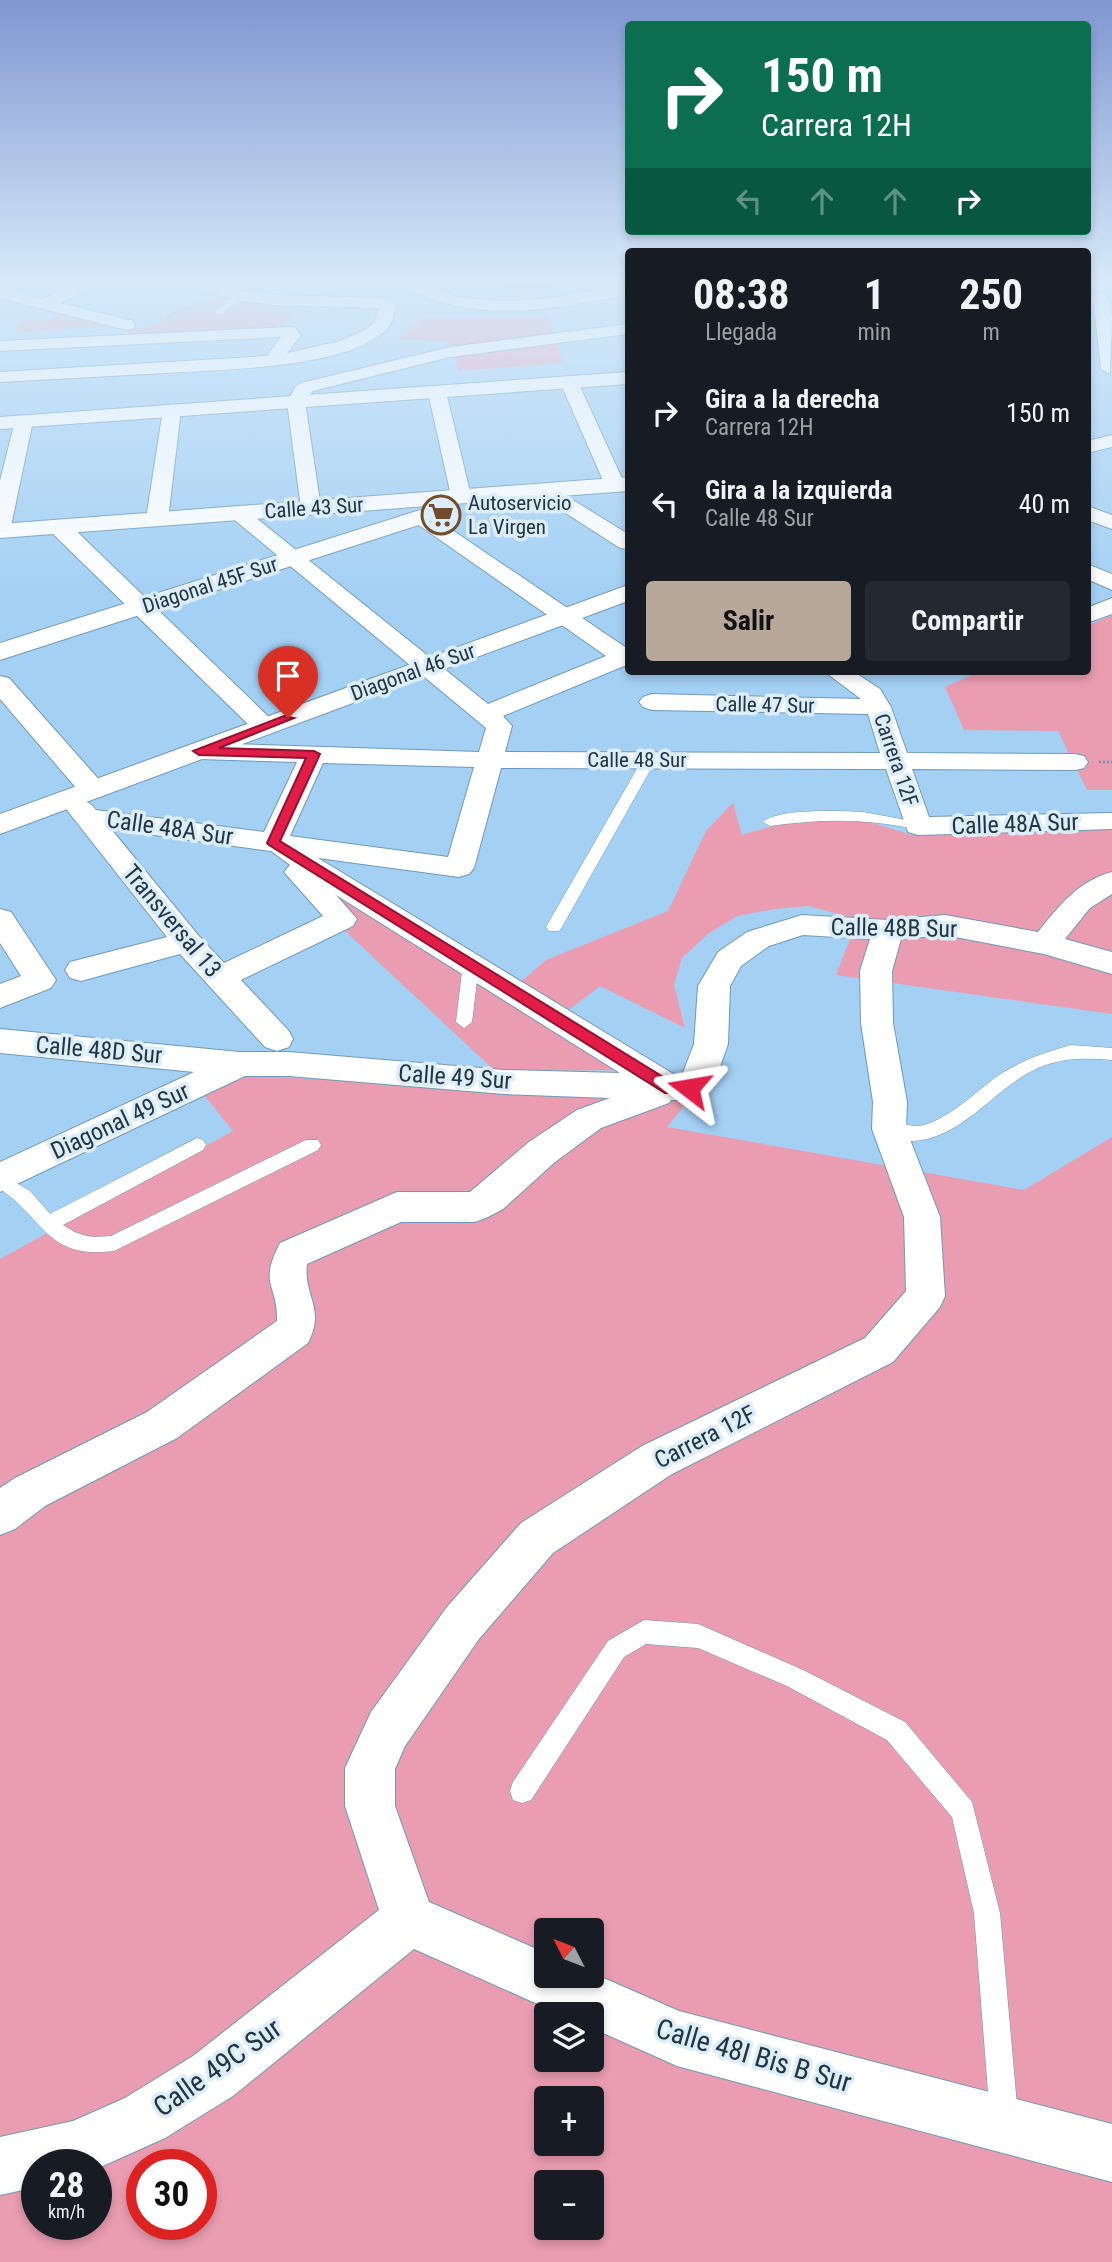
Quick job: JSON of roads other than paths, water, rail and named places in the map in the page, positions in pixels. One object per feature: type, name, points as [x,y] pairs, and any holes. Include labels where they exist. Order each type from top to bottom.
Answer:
[{"type":"street","points":[[12,396],[35,386]]},
{"type":"street","points":[[299,396],[335,386]]},
{"type":"street","points":[[0,423],[172,410],[299,396],[437,392],[522,386]]},
{"type":"street","points":[[571,386],[622,485]]},
{"type":"street","points":[[437,392],[461,496]]},
{"type":"street","points":[[299,396],[311,508]]},
{"type":"street","points":[[157,519],[172,410]]},
{"type":"street","points":[[0,528],[24,421]]},
{"type":"street","name":"Calle 43 Sur","points":[[0,528],[59,527],[622,485]]},
{"type":"street","points":[[543,491],[625,541]]},
{"type":"street","points":[[397,501],[625,657]]},
{"type":"street","points":[[238,513],[492,720]]},
{"type":"street","points":[[1091,514],[1112,523]]},
{"type":"street","name":"Diagonal 45F Sur","points":[[0,652],[420,517]]},
{"type":"street","points":[[59,527],[265,727]]},
{"type":"street","points":[[1091,573],[1112,583]]},
{"type":"street","name":"Diagonal 46 Sur","points":[[0,825],[84,802],[199,751],[625,593]]},
{"type":"street","points":[[1091,614],[1112,605]]},
{"type":"street","points":[[492,720],[625,659]]},
{"type":"street","points":[[841,675],[874,701]]},
{"type":"street","name":"Transversal 13","points":[[0,683],[187,943],[277,1039]]},
{"type":"street","name":"Calle 47 Sur","points":[[654,691],[690,703],[874,701]]},
{"type":"street","name":"Carrera 12F","points":[[874,701],[918,826]]},
{"type":"street","points":[[490,760],[492,720]]},
{"type":"street","name":"Calle 48 Sur","points":[[199,751],[490,760],[1075,762]]},
{"type":"street","points":[[273,843],[314,754]]},
{"type":"street","name":"Calle 48A Sur","points":[[84,802],[273,843],[459,867],[490,760]]},
{"type":"street","name":"Calle 48A Sur","points":[[918,826],[1112,821]]},
{"type":"street","points":[[219,978],[342,919],[273,843]]},
{"type":"street","points":[[273,843],[671,1089]]},
{"type":"street","points":[[1045,944],[1079,901],[1112,881]]},
{"type":"street","points":[[0,919],[40,980],[0,998]]},
{"type":"street","name":"Calle 48B Sur","points":[[671,1089],[689,1088],[698,1081],[711,1044],[714,986],[729,959],[758,939],[802,925],[888,930],[944,925],[1045,944],[1112,963]]},
{"type":"street","name":"Carrera 12F","points":[[409,1920],[370,1806],[370,1768],[388,1729],[463,1623],[537,1538],[656,1460],[879,1350],[926,1297],[922,1217],[890,1129],[890,1102],[877,1023],[876,971],[888,930]]},
{"type":"street","points":[[81,970],[187,943]]},
{"type":"street","name":"Calle 48D Sur","points":[[0,1041],[240,1064]]},
{"type":"street","name":"Calle 49 Sur","points":[[240,1064],[289,1064],[504,1082],[671,1089]]},
{"type":"street","name":"Diagonal 49 Sur","points":[[0,1179],[240,1064]]},
{"type":"street","points":[[0,1514],[30,1492],[162,1424],[294,1331],[299,1314],[285,1278],[286,1265],[293,1254],[397,1207],[475,1207],[491,1199],[542,1152],[589,1119],[671,1089]]},
{"type":"street","name":"Calle 48I Bis B Sur","points":[[409,1920],[677,2038],[1112,2153]]},
{"type":"street","name":"Calle 49C Sur","points":[[0,2166],[75,2149],[145,2118],[213,2076],[409,1920]]},
{"type":"lane","points":[[554,927],[649,760]]},
{"type":"lane","points":[[770,822],[804,817],[842,816],[899,820],[918,826]]},
{"type":"lane","points":[[464,1022],[471,964]]},
{"type":"lane","points":[[890,1129],[913,1135],[934,1129],[960,1116],[1000,1083],[1031,1064],[1071,1051],[1112,1054]]},
{"type":"lane","points":[[48,1224],[197,1145]]},
{"type":"lane","points":[[0,1179],[24,1196],[48,1224],[75,1243],[89,1246],[114,1243],[312,1145]]},
{"type":"lane","points":[[522,1791],[616,1649],[644,1632],[698,1636],[794,1678],[897,1731],[963,1811],[987,1913],[1004,2124]]},
{"type":"place","name":"Autoservicio La Virgen","points":[[441,515]]}]
